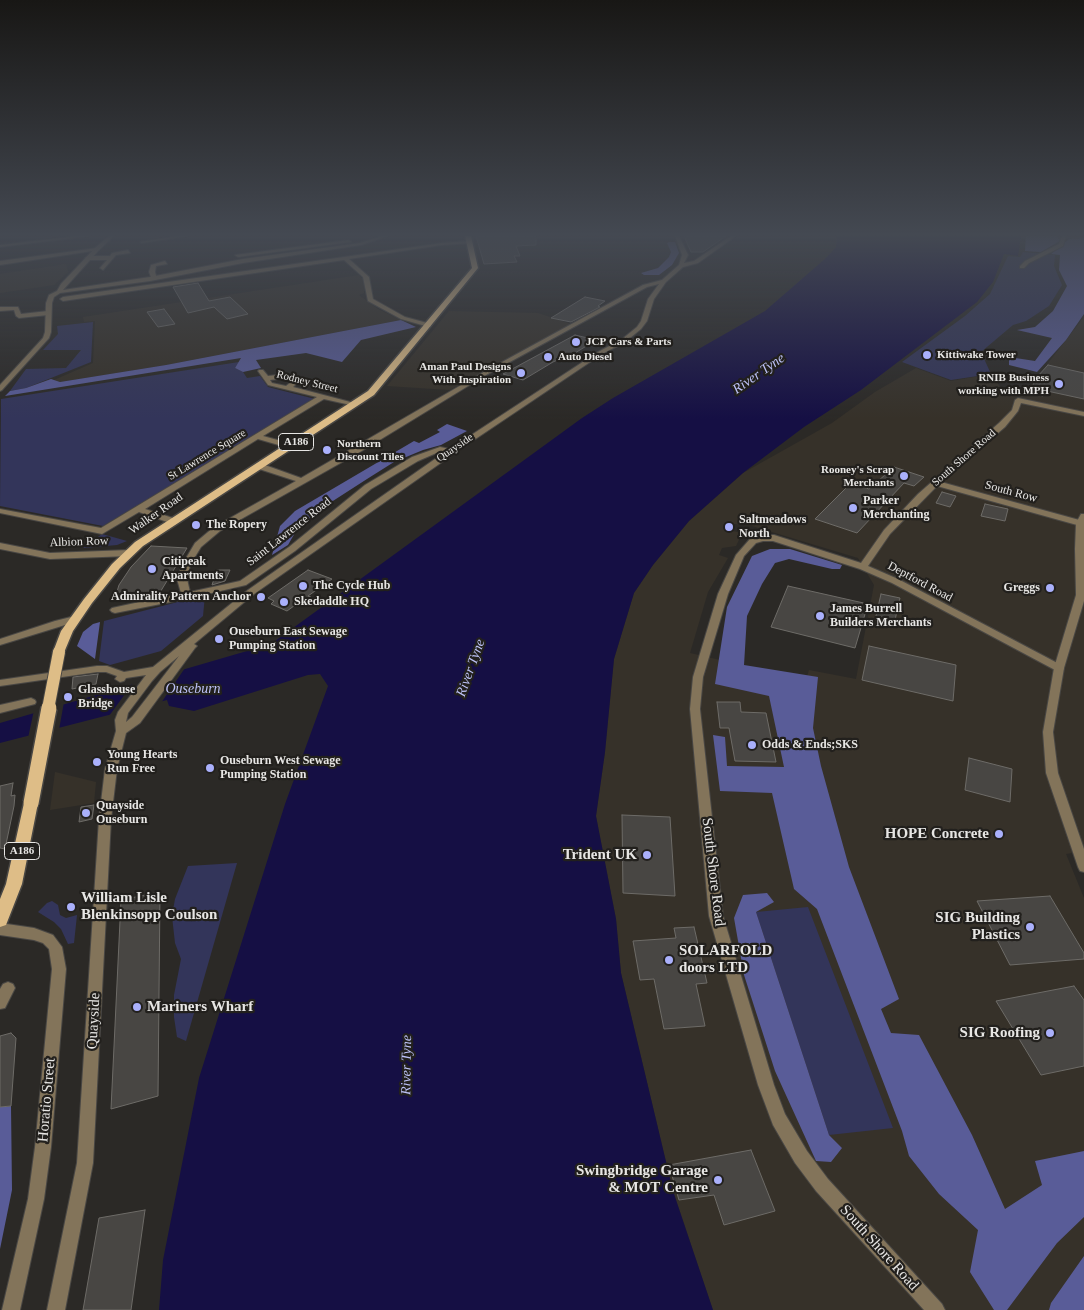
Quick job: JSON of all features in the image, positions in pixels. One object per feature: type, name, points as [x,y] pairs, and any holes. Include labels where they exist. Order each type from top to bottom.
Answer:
[{"type":"main road","name":"Walker Road","points":[[0,920],[31,803],[59,652],[65,635],[75,619],[107,576],[129,553],[172,521],[371,393],[451,297]]},
{"type":"street","points":[[1,387],[46,338],[48,332],[48,303],[51,297]]},
{"type":"street","points":[[63,299],[76,297]]},
{"type":"street","points":[[370,297],[370,300],[403,318],[429,325]]},
{"type":"street","points":[[186,596],[182,579],[186,565],[198,545],[217,529],[357,450],[484,374],[625,297]]},
{"type":"street","name":"Quayside","points":[[56,1310],[85,1163],[106,819],[111,768],[121,731],[120,720],[124,712],[156,670],[253,591],[451,451],[600,352],[623,341],[639,328],[644,321],[651,297]]},
{"type":"street","points":[[0,308],[16,308],[19,316],[48,313]]},
{"type":"street","name":"Rodney Street","points":[[261,371],[270,384],[355,404]]},
{"type":"street","points":[[266,378],[286,376],[298,380],[287,388]]},
{"type":"street","name":"St Lawrence Square","points":[[0,511],[102,531],[322,397]]},
{"type":"street","name":"South Shore Road","points":[[863,567],[887,532],[935,483],[1015,412],[1018,400],[1084,414]]},
{"type":"street","points":[[258,436],[289,446]]},
{"type":"street","name":"Saint Lawrence Road","points":[[115,610],[243,583],[292,549],[368,487],[428,453],[440,449],[451,451]]},
{"type":"street","points":[[259,466],[302,481]]},
{"type":"street","name":"South Row","points":[[935,483],[1082,519]]},
{"type":"street","points":[[138,509],[172,521]]},
{"type":"street","points":[[1082,519],[1081,596],[1059,668],[1048,732],[1052,773],[1084,867]]},
{"type":"street","name":"South Shore Road","points":[[762,538],[753,542],[740,556],[723,594],[698,677],[695,709],[716,916],[766,1085],[779,1119],[801,1156],[822,1185],[936,1310]]},
{"type":"street","name":"Deptford Road","points":[[762,538],[782,540],[863,567],[895,581],[1059,668]]},
{"type":"street","name":"Albion Row","points":[[0,546],[50,556],[129,553]]},
{"type":"street","points":[[0,642],[75,619]]},
{"type":"street","name":"Quayside","points":[[121,731],[136,720],[206,630]]},
{"type":"street","points":[[0,683],[97,669],[107,669],[122,677],[156,670]]},
{"type":"street","points":[[0,709],[31,702]]},
{"type":"street","name":"Horatio Street","points":[[0,929],[34,934],[48,939],[55,947],[59,969],[43,1147],[36,1199],[11,1310]]},
{"type":"street","points":[[0,1003],[8,988]]},
{"type":"shaded area","points":[[214,297],[362,297],[378,309],[401,320],[166,365],[60,382],[54,380],[93,363],[95,321],[84,322],[83,317]]},
{"type":"shaded area","points":[[986,297],[1054,297],[1049,306],[1026,321],[1013,325],[981,352],[991,374],[951,380],[902,362],[965,316]]},
{"type":"shaded area","points":[[1061,297],[1084,297],[1084,314],[1066,340],[1037,372],[1009,365],[1009,357],[1035,361],[1052,338],[1017,330],[1035,327],[1053,311]]},
{"type":"shaded area","points":[[449,311],[538,313],[571,324],[450,390],[387,386]]},
{"type":"shaded area","points":[[1084,317],[1084,851],[1066,854],[1084,898],[1084,1310],[713,1310],[673,1191],[621,973],[616,919],[596,816],[605,752],[614,659],[634,593],[653,565],[689,521],[743,473],[832,423],[875,392],[916,368],[951,381],[991,374],[1004,392],[1024,394]],"holes":[[[726,523],[752,526],[858,558],[874,585],[856,679],[809,670],[806,680],[690,653],[708,592],[728,558],[719,555],[722,548],[736,546],[742,533],[723,529]]]},
{"type":"shaded area","points":[[401,320],[416,327],[361,340],[342,362],[306,353],[256,360],[261,368],[243,372],[235,368],[241,358],[5,396],[10,391],[26,388],[51,379],[60,382],[166,365]]},
{"type":"shaded area","points":[[93,322],[91,362],[26,388],[10,391],[26,369],[66,368],[81,350],[43,350],[58,334],[57,326]]},
{"type":"shaded area","points":[[239,362],[235,368],[243,372],[247,378],[260,376],[268,387],[315,399],[103,526],[0,506],[1,399]]},
{"type":"shaded area","points":[[447,424],[467,431],[441,445],[394,462],[367,479],[322,508],[296,531],[288,545],[272,555],[280,526],[295,511],[414,441],[419,443],[440,432],[437,430]]},
{"type":"shaded area","points":[[102,534],[127,541],[117,545],[83,548]]},
{"type":"shaded area","points":[[770,549],[790,549],[842,565],[840,569],[832,569],[789,559],[775,563],[762,584],[747,616],[744,665],[818,677],[813,728],[821,766],[849,867],[899,999],[881,1009],[891,1033],[919,1035],[972,1135],[1005,1209],[1042,1185],[1035,1161],[1084,1151],[1084,1217],[1057,1243],[1007,1310],[994,1310],[970,1272],[978,1230],[939,1194],[909,1156],[902,1131],[817,909],[794,889],[772,793],[720,791],[713,735],[725,737],[727,766],[784,767],[769,696],[715,684],[727,607],[752,556]]},
{"type":"shaded area","points":[[205,595],[203,616],[161,651],[110,665],[99,661],[104,621]]},
{"type":"shaded area","points":[[100,622],[95,659],[77,646],[83,632],[93,624]]},
{"type":"shaded area","points":[[55,772],[96,782],[94,803],[50,810]]},
{"type":"shaded area","points":[[237,863],[186,1041],[177,1037],[174,1017],[174,995],[181,959],[175,943],[172,916],[175,899],[188,866]]},
{"type":"shaded area","points":[[767,893],[774,902],[756,912],[829,1135],[842,1148],[831,1162],[816,1161],[775,1071],[744,975],[734,918],[743,895]]},
{"type":"shaded area","points":[[52,901],[58,905],[60,915],[66,918],[77,915],[74,943],[68,944],[61,929],[38,912],[47,903]]},
{"type":"shaded area","points":[[808,907],[893,1128],[829,1135],[756,912]]},
{"type":"shaded area","points":[[11,1106],[12,1190],[0,1249],[0,1107]]},
{"type":"shaded area","points":[[1084,1256],[1084,1310],[1049,1310],[1051,1303]]},
{"type":"water","points":[[781,297],[981,297],[861,390],[804,427],[743,473],[689,521],[653,565],[634,593],[614,659],[605,752],[596,816],[616,919],[621,973],[673,1191],[713,1310],[159,1310],[163,1260],[199,1078],[285,804],[328,686],[320,674],[308,675],[194,711],[169,706],[167,700],[0,743],[0,723],[271,644],[582,418],[613,398],[765,311]]},
{"type":"pier","points":[[185,668],[161,703],[109,716],[133,683]]},
{"type":"pier","points":[[64,702],[59,730],[28,738],[34,710]]},
{"type":"building","points":[[179,297],[207,297],[209,301],[230,297],[248,314],[227,319],[214,307],[188,313]]},
{"type":"building","points":[[585,297],[605,301],[598,306],[600,307],[571,322],[551,318]]},
{"type":"building","points":[[164,309],[175,324],[158,327],[147,312]]},
{"type":"building","points":[[575,335],[596,340],[567,358],[564,357],[553,362],[523,380],[503,374]]},
{"type":"building","name":"RNIB Business working with MPH","points":[[1048,365],[1084,373],[1084,399],[1047,391],[1043,396],[1029,393],[1037,377]]},
{"type":"building","name":"Parker Merchanting","points":[[894,467],[924,477],[914,486],[904,483],[857,533],[815,519],[851,483],[869,489]]},
{"type":"building","points":[[942,492],[956,496],[950,507],[936,503]]},
{"type":"building","points":[[985,504],[1008,509],[1005,521],[981,516]]},
{"type":"building","name":"Citipeak Apartments","points":[[151,546],[187,548],[159,594],[131,599],[131,597],[115,598],[119,585],[131,567]]},
{"type":"building","points":[[217,570],[230,570],[225,581],[212,585]]},
{"type":"building","name":"The Cycle Hub","points":[[308,570],[332,579],[308,596],[311,597],[287,611],[271,604],[274,601],[268,598]]},
{"type":"building","name":"James Burrell Builders Merchants","points":[[788,586],[868,604],[855,648],[771,627]]},
{"type":"building","name":"James Burrell Builders Merchants","points":[[881,594],[900,598],[895,620],[876,616]]},
{"type":"building","name":"James Burrell Builders Merchants","points":[[869,646],[956,665],[953,701],[862,680]]},
{"type":"building","points":[[98,674],[96,684],[72,689],[73,677]]},
{"type":"building","name":"Odds & Ends;SKS","points":[[717,702],[740,702],[741,712],[766,713],[776,762],[735,761],[729,728],[720,728]]},
{"type":"building","points":[[969,758],[1012,769],[1010,802],[965,790]]},
{"type":"building","points":[[13,783],[11,796],[15,795],[14,806],[5,849],[0,848],[0,786]]},
{"type":"building","name":"Quayside Ouseburn","points":[[94,805],[92,819],[79,822],[81,807]]},
{"type":"building","name":"Trident UK","points":[[622,815],[670,817],[675,896],[623,893]]},
{"type":"building","name":"Mariners Wharf","points":[[160,892],[158,1096],[111,1109],[121,900]]},
{"type":"building","name":"SIG Building Plastics","points":[[1050,896],[1084,953],[1084,959],[1010,965],[977,901]]},
{"type":"building","name":"SOLARFOLD doors LTD","points":[[694,927],[707,983],[696,984],[705,1026],[664,1029],[654,979],[640,980],[633,941],[676,938],[674,928]]},
{"type":"building","name":"SIG Roofing","points":[[1074,986],[1084,1000],[1084,1066],[1041,1075],[996,1001]]},
{"type":"building","points":[[11,1033],[16,1038],[11,1106],[0,1107],[0,1036]]},
{"type":"building","name":"Swingbridge Garage & MOT Centre","points":[[751,1150],[775,1211],[724,1225],[714,1195],[679,1200],[669,1165]]},
{"type":"building","points":[[145,1210],[131,1310],[83,1310],[99,1218]]},
{"type":"place","name":"JCP Cars & Parts","points":[[576,342]]},
{"type":"place","name":"Kittiwake Tower","points":[[927,355]]},
{"type":"place","name":"Auto Diesel","points":[[548,357]]},
{"type":"place","name":"Aman Paul Designs With Inspiration","points":[[521,373]]},
{"type":"place","name":"RNIB Business working with MPH","points":[[1059,384]]},
{"type":"place","name":"Northern Discount Tiles","points":[[327,450]]},
{"type":"place","name":"Rooney's Scrap Merchants","points":[[904,476]]},
{"type":"place","name":"Parker Merchanting","points":[[853,508]]},
{"type":"place","name":"The Ropery","points":[[196,525]]},
{"type":"place","name":"Saltmeadows North","points":[[729,527]]},
{"type":"place","name":"Citipeak Apartments","points":[[152,569]]},
{"type":"place","name":"The Cycle Hub","points":[[303,586]]},
{"type":"place","name":"Greggs","points":[[1050,588]]},
{"type":"place","name":"Admirality Pattern Anchor","points":[[261,597]]},
{"type":"place","name":"Skedaddle HQ","points":[[284,602]]},
{"type":"place","name":"James Burrell Builders Merchants","points":[[820,616]]},
{"type":"place","name":"Ouseburn East Sewage Pumping Station","points":[[219,639]]},
{"type":"place","name":"Glasshouse Bridge","points":[[68,697]]},
{"type":"place","name":"Odds & Ends;SKS","points":[[752,745]]},
{"type":"place","name":"Young Hearts Run Free","points":[[97,762]]},
{"type":"place","name":"Ouseburn West Sewage Pumping Station","points":[[210,768]]},
{"type":"place","name":"Quayside Ouseburn","points":[[86,813]]},
{"type":"place","name":"HOPE Concrete","points":[[999,834]]},
{"type":"place","name":"Trident UK","points":[[647,855]]},
{"type":"place","name":"William Lisle Blenkinsopp Coulson","points":[[71,907]]},
{"type":"place","name":"SIG Building Plastics","points":[[1030,927]]},
{"type":"place","name":"SOLARFOLD doors LTD","points":[[669,960]]},
{"type":"place","name":"Mariners Wharf","points":[[137,1007]]},
{"type":"place","name":"SIG Roofing","points":[[1050,1033]]},
{"type":"place","name":"Swingbridge Garage & MOT Centre","points":[[718,1180]]},
{"type":"water label","name":"River Tyne","points":[[759,374]]},
{"type":"water label","name":"River Tyne","points":[[471,668]]},
{"type":"water label","name":"Ouseburn","points":[[193,689]]},
{"type":"water label","name":"River Tyne","points":[[407,1065]]}]
